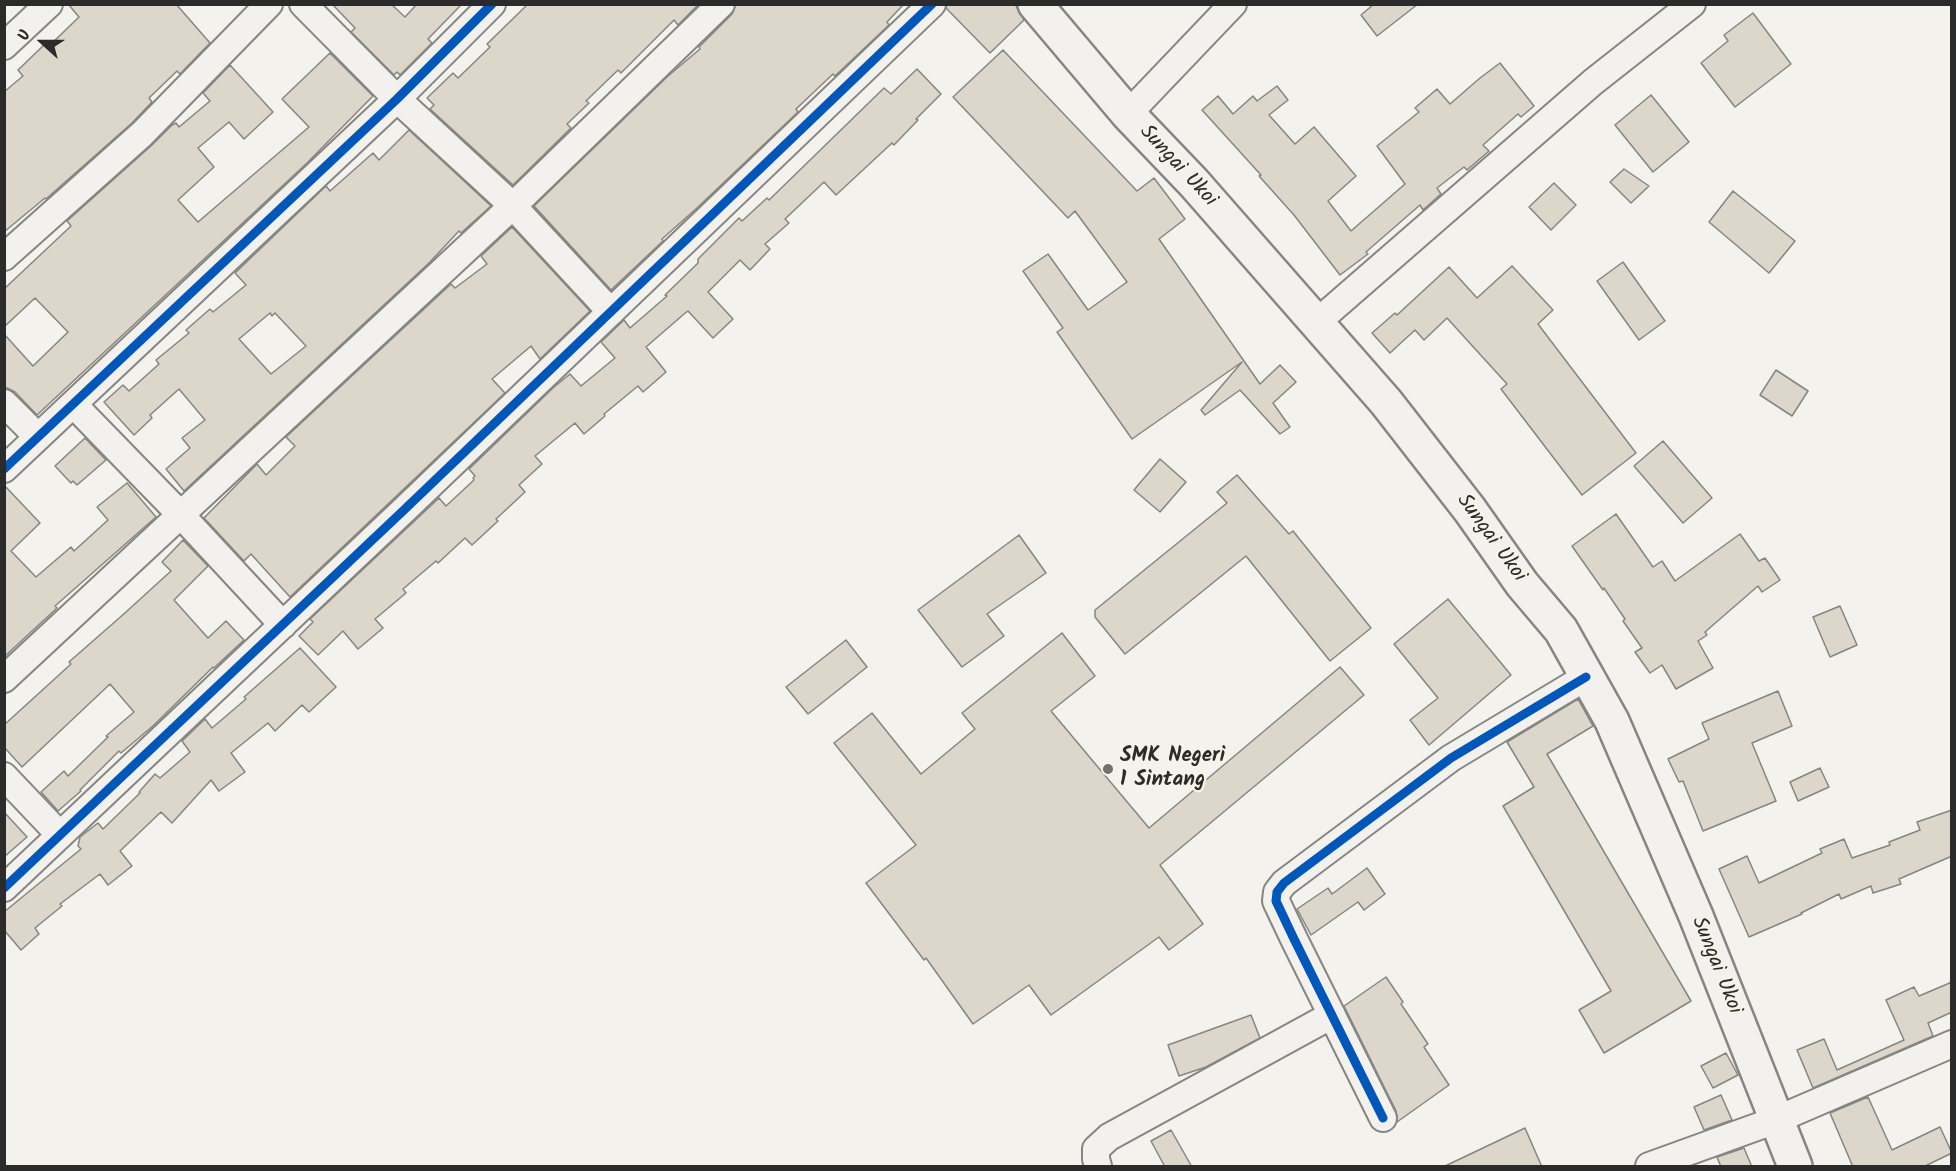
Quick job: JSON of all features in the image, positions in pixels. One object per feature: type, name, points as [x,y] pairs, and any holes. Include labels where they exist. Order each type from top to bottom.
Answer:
[{"type":"highway","name":"Sungai Ukoi","points":[[1035,4],[1128,114],[1194,183],[1386,402],[1470,510],[1522,584],[1560,630],[1617,732],[1696,916],[1795,1167]]},
{"type":"street","points":[[4,46],[49,4]]},
{"type":"street","points":[[4,257],[142,134],[269,4]]},
{"type":"street","points":[[303,4],[397,99],[512,206],[610,312]]},
{"type":"street","points":[[4,469],[397,99],[492,4]]},
{"type":"street","points":[[4,680],[512,206],[722,4]]},
{"type":"street","points":[[4,888],[932,4]]},
{"type":"street","points":[[1128,114],[1233,4]]},
{"type":"street","points":[[1316,323],[1593,82],[1692,4]]},
{"type":"street","points":[[4,403],[38,437]]},
{"type":"street","points":[[73,404],[180,514],[282,625]]},
{"type":"street","points":[[1383,1118],[1276,901],[1277,892],[1284,883],[1451,758],[1586,677]]},
{"type":"street","points":[[4,776],[60,835]]},
{"type":"street","points":[[1098,1167],[1096,1149],[1109,1137],[1332,1015]]},
{"type":"street","points":[[1649,1167],[1776,1120],[1952,1044]]},
{"type":"building","points":[[68,4],[176,4],[210,43],[180,74],[177,71],[149,98],[152,102],[132,123],[46,199],[4,232],[4,92],[23,76],[18,70],[45,44],[48,47],[79,17]]},
{"type":"building","points":[[332,4],[391,4],[405,17],[417,4],[462,4],[428,39],[432,43],[400,75],[397,72],[394,75],[351,32],[355,28]]},
{"type":"building","points":[[528,4],[699,4],[678,25],[674,20],[621,73],[618,70],[586,101],[589,103],[567,124],[571,128],[513,185],[430,109],[434,105],[427,98],[453,73],[458,78],[490,47],[487,44]]},
{"type":"building","points":[[736,4],[904,4],[887,22],[889,25],[796,109],[798,112],[611,290],[534,206],[668,76],[700,49],[699,47],[732,14]]},
{"type":"building","points":[[947,4],[1015,4],[1024,20],[990,53],[946,8]]},
{"type":"building","points":[[1374,4],[1418,4],[1377,36],[1361,15]]},
{"type":"building","points":[[1753,13],[1791,64],[1735,107],[1701,63],[1728,41],[1724,35]]},
{"type":"building","points":[[1003,50],[1137,191],[1154,178],[1185,219],[1159,239],[1260,384],[1280,365],[1296,382],[1273,403],[1290,427],[1280,434],[1240,390],[1205,415],[1201,410],[1242,362],[1132,439],[1057,332],[1063,328],[1023,271],[1048,254],[1088,310],[1127,282],[1075,211],[1068,218],[953,97]]},
{"type":"building","points":[[330,53],[373,96],[307,163],[37,415],[15,392],[4,386],[4,334],[33,366],[68,332],[35,298],[4,327],[4,289],[71,226],[67,221],[172,125],[176,123],[179,127],[210,101],[203,93],[230,65],[273,112],[244,139],[229,122],[198,148],[214,167],[178,200],[198,222],[309,127],[282,99]]},
{"type":"building","points":[[1500,63],[1534,106],[1521,117],[1518,114],[1483,145],[1489,151],[1467,170],[1464,167],[1437,188],[1441,194],[1423,210],[1420,205],[1366,252],[1368,254],[1340,275],[1294,215],[1259,176],[1261,175],[1202,110],[1218,96],[1233,114],[1253,96],[1257,101],[1277,86],[1288,100],[1269,115],[1295,144],[1314,127],[1356,176],[1328,201],[1351,231],[1405,184],[1377,146],[1419,112],[1415,108],[1437,89],[1450,104]]},
{"type":"building","points":[[917,69],[941,94],[894,145],[892,143],[836,195],[824,182],[785,219],[789,223],[765,244],[770,249],[750,270],[740,260],[708,292],[733,319],[713,338],[688,311],[646,347],[666,372],[643,392],[638,386],[584,434],[575,423],[535,456],[542,464],[519,485],[525,492],[472,545],[465,538],[438,563],[436,561],[403,589],[406,593],[375,619],[383,628],[358,649],[343,631],[318,655],[299,636],[313,622],[310,619],[439,498],[446,506],[474,480],[475,476],[469,469],[554,387],[570,374],[581,386],[615,358],[601,342],[624,320],[630,328],[667,296],[665,295],[698,263],[698,259],[739,218],[742,221],[767,198],[769,200],[884,88],[891,94]]},
{"type":"building","points":[[1651,95],[1689,142],[1653,172],[1615,125]]},
{"type":"building","points":[[409,130],[491,206],[461,233],[459,231],[429,263],[184,491],[166,469],[190,448],[182,438],[205,420],[179,389],[150,415],[152,418],[134,435],[104,402],[123,385],[129,391],[159,364],[156,360],[189,333],[186,330],[210,309],[213,312],[246,285],[235,273],[326,186],[330,191],[373,153],[379,160]],"holes":[[[270,313],[272,316],[275,313],[306,346],[271,374],[239,339]]]},
{"type":"building","points":[[1624,169],[1649,186],[1631,203],[1610,182]]},
{"type":"building","points":[[1554,183],[1576,205],[1551,230],[1529,207]]},
{"type":"building","points":[[1733,191],[1795,241],[1769,273],[1709,222]]},
{"type":"building","points":[[512,227],[590,311],[540,359],[531,346],[492,379],[505,393],[290,597],[251,554],[244,561],[204,518],[257,464],[266,475],[295,446],[286,437],[451,284],[455,288],[487,264],[481,256]]},
{"type":"building","points":[[1623,262],[1665,321],[1639,340],[1597,281]]},
{"type":"building","points":[[1512,266],[1553,310],[1538,324],[1636,453],[1582,495],[1501,389],[1507,384],[1447,318],[1424,340],[1415,330],[1390,353],[1372,333],[1395,313],[1397,315],[1449,267],[1477,298]]},
{"type":"building","points":[[1776,370],[1808,391],[1792,416],[1760,395]]},
{"type":"building","points":[[85,438],[106,460],[77,485],[73,481],[71,483],[55,466]]},
{"type":"building","points":[[1663,441],[1712,498],[1683,523],[1634,466]]},
{"type":"building","points":[[1160,459],[1186,482],[1160,512],[1134,490]]},
{"type":"building","points":[[1237,475],[1289,534],[1293,531],[1371,628],[1330,661],[1246,556],[1125,654],[1095,617],[1095,610],[1227,503],[1217,492]]},
{"type":"building","points":[[127,483],[156,517],[55,606],[57,608],[4,657],[4,485],[40,523],[11,551],[36,577],[71,547],[74,551],[108,520],[97,507]]},
{"type":"building","points":[[1616,514],[1653,567],[1662,561],[1675,581],[1740,534],[1759,561],[1765,558],[1780,580],[1762,592],[1758,586],[1705,632],[1707,635],[1698,641],[1713,668],[1676,689],[1662,665],[1650,673],[1635,652],[1642,648],[1623,621],[1625,619],[1572,546]]},
{"type":"building","points":[[1019,535],[1046,573],[987,614],[1004,636],[962,667],[918,610]]},
{"type":"building","points":[[183,540],[208,566],[174,600],[208,638],[226,621],[244,640],[154,725],[121,753],[119,751],[81,791],[58,811],[41,792],[64,771],[68,776],[108,737],[106,736],[134,712],[110,684],[22,767],[4,747],[4,725],[71,664],[69,662],[171,571],[162,562]]},
{"type":"building","points":[[1448,599],[1511,675],[1429,745],[1410,720],[1438,698],[1394,644]]},
{"type":"building","points":[[1840,606],[1857,645],[1830,657],[1813,617]]},
{"type":"building","points":[[1062,633],[1095,676],[1051,711],[1149,828],[1340,667],[1364,695],[1160,865],[1203,924],[1169,950],[1159,937],[1051,1015],[1029,985],[973,1024],[926,958],[924,960],[866,883],[916,845],[834,743],[872,713],[921,774],[975,729],[962,713]]},
{"type":"building","points":[[846,640],[867,667],[808,714],[786,687]]},
{"type":"building","points":[[300,648],[336,687],[309,712],[302,705],[275,731],[268,723],[231,753],[245,772],[219,791],[211,780],[172,823],[161,812],[120,851],[132,866],[108,885],[100,874],[60,904],[62,906],[35,928],[39,934],[21,950],[4,930],[4,912],[81,849],[78,846],[80,837],[98,823],[103,829],[140,793],[155,774],[160,778],[190,752],[182,741],[205,719],[212,728]]},
{"type":"building","points":[[1778,691],[1792,726],[1752,743],[1776,801],[1703,831],[1683,781],[1679,782],[1668,759],[1709,739],[1702,723]]},
{"type":"building","points":[[1578,699],[1593,726],[1547,754],[1691,1001],[1604,1053],[1579,1010],[1611,991],[1503,806],[1534,787],[1507,742]]},
{"type":"building","points":[[1820,768],[1829,787],[1798,801],[1790,782]]},
{"type":"building","points":[[1952,810],[1952,856],[1899,879],[1901,884],[1873,893],[1871,886],[1841,899],[1839,894],[1802,914],[1749,937],[1719,869],[1747,856],[1759,883],[1822,853],[1820,849],[1844,839],[1852,858],[1890,845],[1889,842],[1920,830],[1917,822]]},
{"type":"building","points":[[4,812],[27,837],[4,857]]},
{"type":"building","points":[[1367,868],[1385,894],[1364,910],[1358,902],[1311,935],[1297,909],[1328,888],[1332,894]]},
{"type":"building","points":[[1386,977],[1428,1044],[1424,1047],[1449,1085],[1397,1122],[1396,1111],[1344,1006]]},
{"type":"building","points":[[1952,982],[1952,1012],[1928,1023],[1933,1036],[1813,1088],[1797,1050],[1824,1039],[1837,1070],[1904,1040],[1886,1000],[1914,987],[1919,996]]},
{"type":"building","points":[[1251,1015],[1260,1038],[1206,1067],[1179,1076],[1168,1045]]},
{"type":"building","points":[[1726,1053],[1738,1075],[1713,1088],[1701,1066]]},
{"type":"building","points":[[1721,1095],[1732,1120],[1704,1130],[1694,1107]]},
{"type":"building","points":[[1868,1097],[1892,1150],[1940,1127],[1952,1153],[1923,1167],[1853,1167],[1830,1113]]},
{"type":"building","points":[[1525,1128],[1542,1167],[1443,1167]]},
{"type":"building","points":[[1171,1130],[1192,1167],[1165,1167],[1151,1141]]},
{"type":"building","points":[[1744,1148],[1752,1167],[1721,1167],[1717,1157]]},
{"type":"cycle path","points":[[4,469],[397,99],[492,4]]},
{"type":"cycle path","points":[[4,888],[405,509],[932,4]]},
{"type":"cycle path","points":[[1383,1118],[1276,901],[1277,892],[1284,883],[1451,758],[1586,677]]},
{"type":"place","name":"SMK Negeri 1 Sintang","points":[[1108,769]]}]
